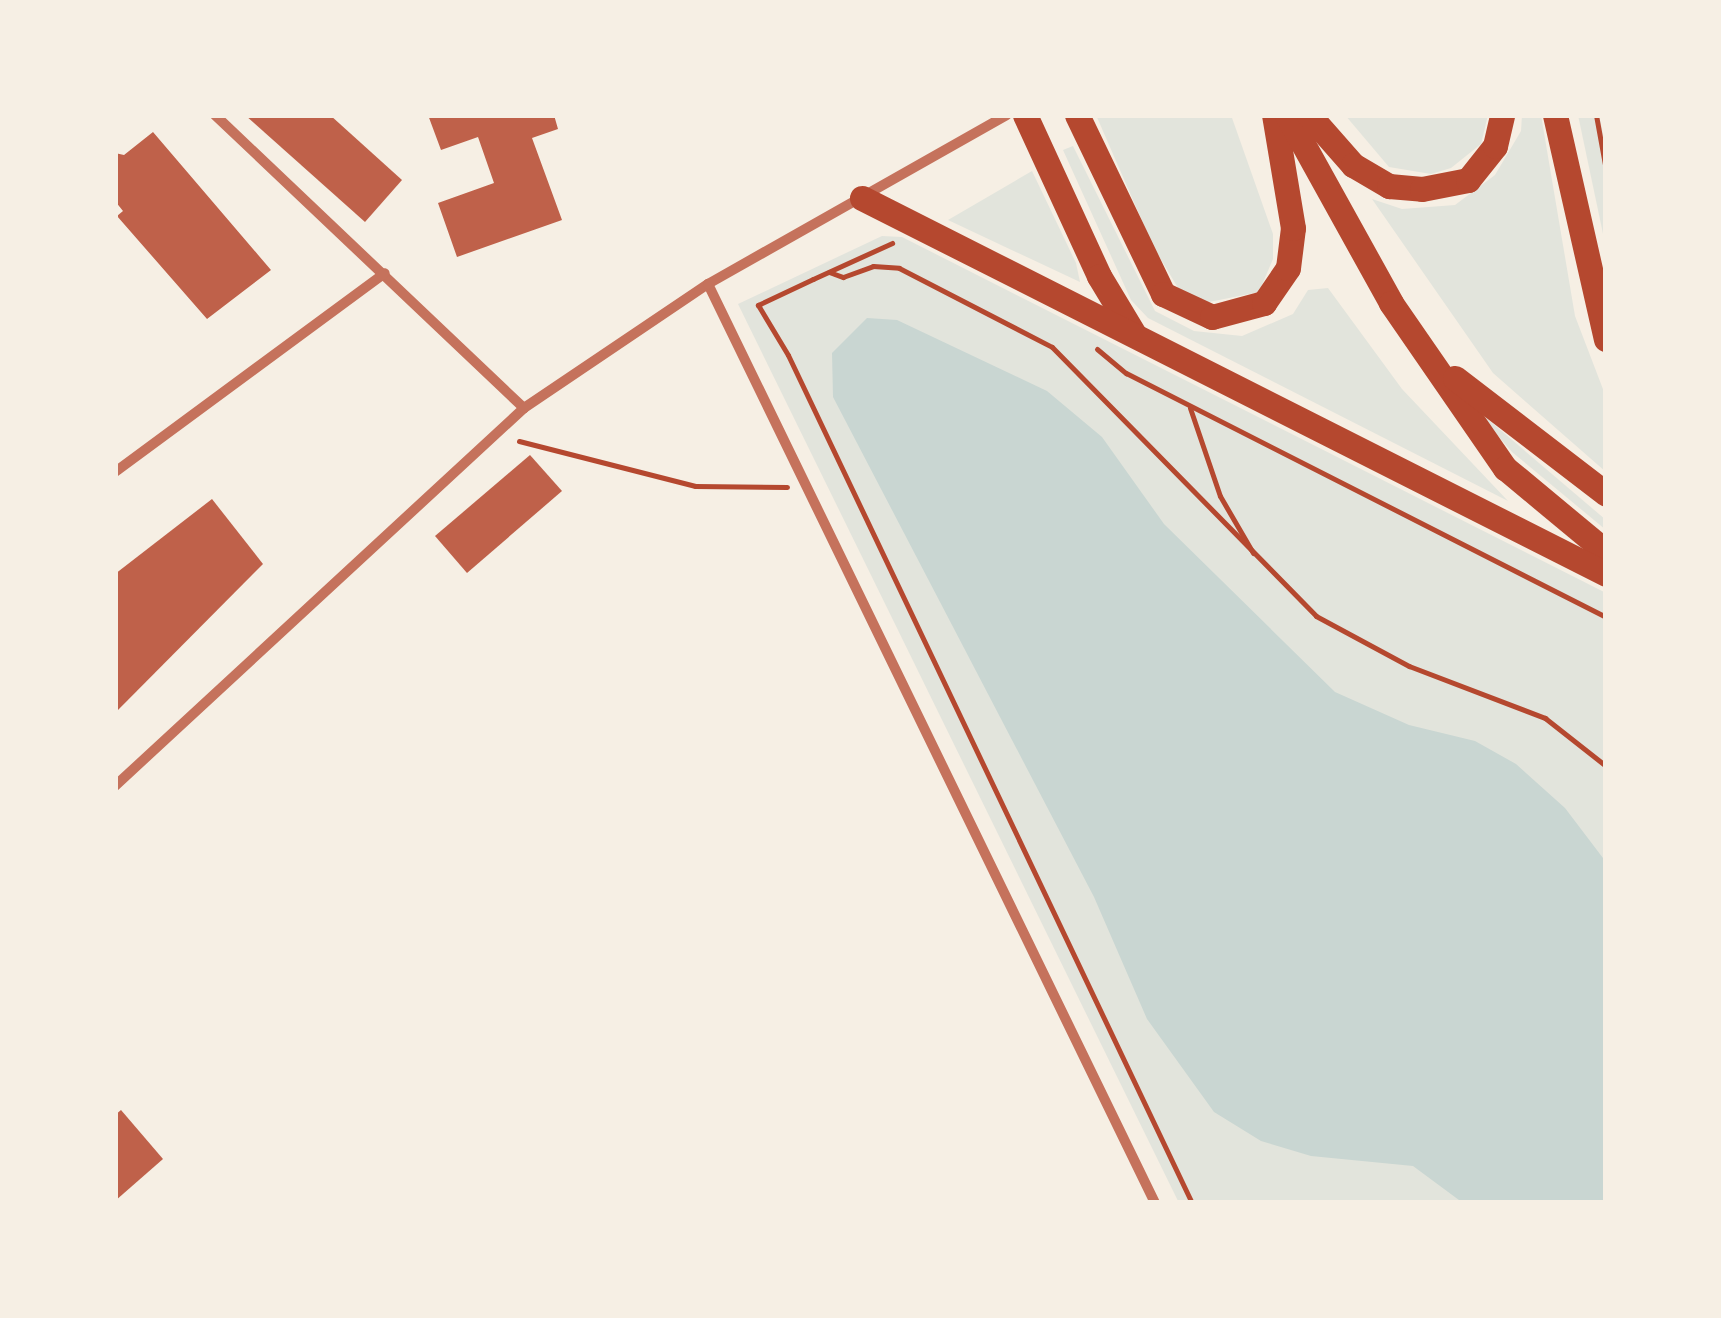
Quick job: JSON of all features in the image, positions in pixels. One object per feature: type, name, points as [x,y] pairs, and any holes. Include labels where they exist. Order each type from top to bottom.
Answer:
[{"type":"main road","points":[[1025,115],[1099,276],[1135,336]]},
{"type":"main road","points":[[1077,115],[1163,294],[1212,317],[1264,303],[1288,268],[1292,228],[1274,115]]},
{"type":"main road","points":[[1287,115],[1333,208],[1505,468],[1606,552]]},
{"type":"main road","points":[[1308,115],[1353,165],[1389,186],[1422,189],[1468,180],[1495,146],[1502,115]]},
{"type":"main road","points":[[1555,115],[1606,339]]},
{"type":"main road","points":[[862,198],[1606,574]]},
{"type":"main road","points":[[1437,364],[1606,494]]},
{"type":"street","points":[[215,115],[524,408]]},
{"type":"street","points":[[115,786],[524,408],[708,284],[1006,115]]},
{"type":"street","points":[[115,472],[385,273]]},
{"type":"street","points":[[708,284],[1155,1203]]},
{"type":"path","points":[[1596,115],[1606,170]]},
{"type":"path","points":[[908,251],[891,242],[758,305],[788,356],[1192,1203]]},
{"type":"path","points":[[828,272],[842,277],[874,266],[899,268],[1052,347],[1196,488],[1258,562],[1349,637],[1544,718],[1606,766]]},
{"type":"path","points":[[1091,345],[1126,373],[1606,617]]},
{"type":"path","points":[[1189,405],[1220,496],[1258,562]]},
{"type":"path","points":[[497,434],[695,486],[787,487]]},
{"type":"shaded area","points":[[1096,115],[1231,115],[1273,234],[1273,259],[1259,292],[1204,303],[1181,293],[1153,246]]},
{"type":"shaded area","points":[[1345,115],[1488,115],[1481,144],[1451,168],[1431,174],[1389,167]]},
{"type":"shaded area","points":[[1522,115],[1541,115],[1575,316],[1606,397],[1606,472],[1493,373],[1372,199],[1402,209],[1455,205],[1495,175],[1521,131]]},
{"type":"shaded area","points":[[1578,115],[1599,115],[1606,148],[1606,248]]},
{"type":"shaded area","points":[[1073,146],[1155,311],[1194,331],[1242,336],[1293,314],[1308,290],[1328,288],[1402,389],[1508,501],[1148,318],[1131,300],[1063,150]]},
{"type":"shaded area","points":[[1032,171],[1076,263],[1080,282],[948,220]]},
{"type":"shaded area","points":[[882,236],[902,237],[1606,593],[1606,1203],[1179,1203],[738,304]]},
{"type":"shaded area","points":[[867,318],[897,320],[1047,391],[1102,437],[1164,524],[1335,692],[1409,725],[1475,741],[1516,764],[1565,808],[1606,862],[1606,1203],[1463,1203],[1413,1166],[1311,1156],[1261,1141],[1214,1112],[1147,1019],[1094,897],[833,397],[832,353]]},
{"type":"shaded area","points":[[1471,405],[1606,520],[1606,530],[1512,452]]},
{"type":"building","points":[[245,115],[330,115],[402,180],[365,222]]},
{"type":"building","points":[[428,115],[554,115],[558,129],[532,138],[562,220],[457,257],[438,203],[494,183],[478,137],[441,150]]},
{"type":"building","points":[[153,132],[271,270],[207,319],[117,216],[123,211],[115,201],[115,153],[124,155]]},
{"type":"building","points":[[530,455],[562,491],[467,573],[435,536]]},
{"type":"building","points":[[212,499],[263,564],[115,713],[115,574]]},
{"type":"building","points":[[121,1110],[163,1159],[115,1201],[115,1115]]}]
